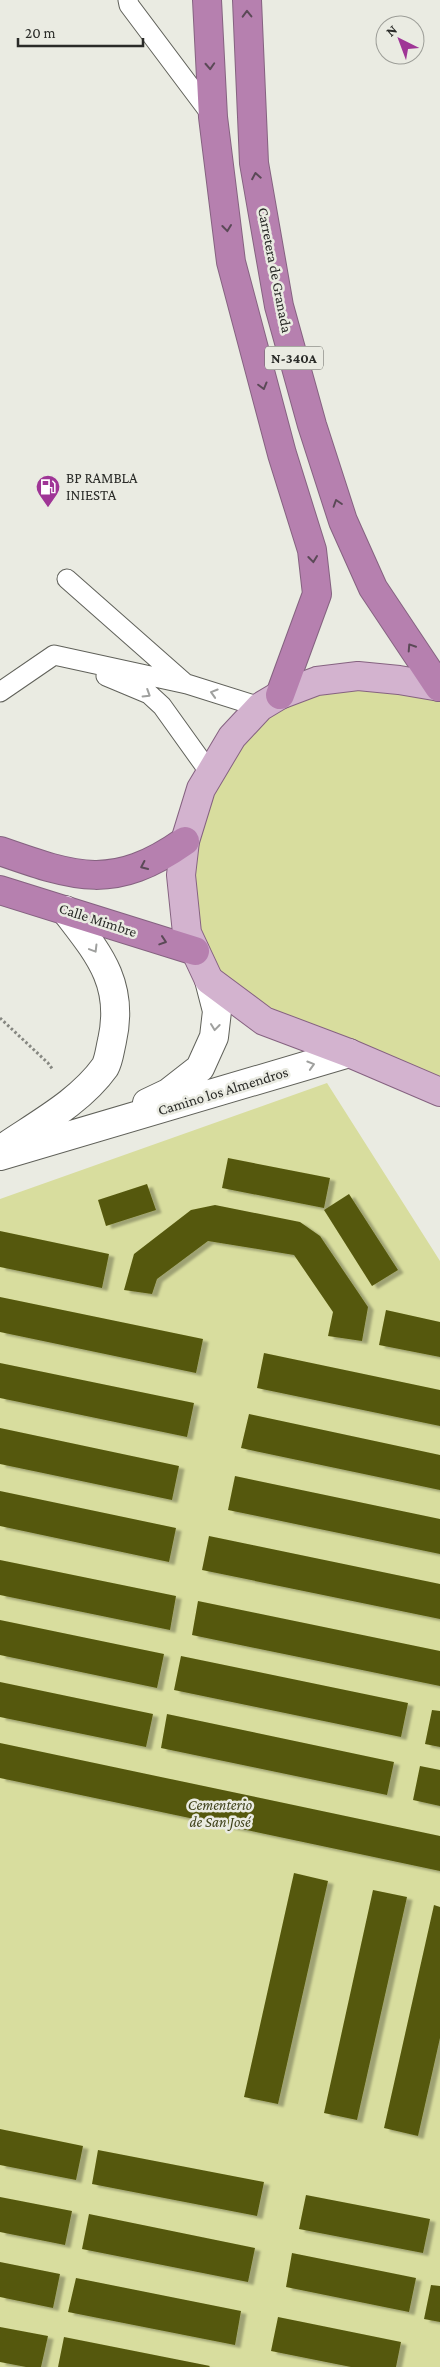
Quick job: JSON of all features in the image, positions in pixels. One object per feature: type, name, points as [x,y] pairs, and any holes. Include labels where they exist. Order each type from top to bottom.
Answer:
[{"type":"highway","name":"N-340A","points":[[207,0],[213,117],[231,262],[282,454],[312,550],[318,594],[270,701]]},
{"type":"highway","name":"Carretera de Granada","points":[[247,0],[254,163],[279,306],[312,425],[343,521],[373,588],[440,687]]},
{"type":"highway","points":[[0,851],[37,864],[82,875],[108,875],[134,870],[162,857],[185,841]]},
{"type":"highway","name":"Calle Mimbre","points":[[0,890],[195,951]]},
{"type":"main road","points":[[440,687],[358,676],[317,681],[270,701],[232,737],[202,789],[185,841],[182,884],[187,933],[209,980],[264,1021],[349,1053],[440,1092]]},
{"type":"street","points":[[0,1150],[72,1100],[106,1065],[117,1020],[112,980],[92,945],[65,910]]},
{"type":"street","name":"Camino los Almendros","points":[[97,1129],[168,1092],[200,1068],[214,1037],[217,1011],[209,980]]},
{"type":"street","name":"Camino los Almendros","points":[[0,1156],[97,1129],[349,1053]]},
{"type":"lane","points":[[128,0],[129,5],[213,117]]},
{"type":"lane","points":[[68,579],[187,684]]},
{"type":"lane","points":[[0,692],[54,655],[270,701]]},
{"type":"lane","points":[[54,655],[149,694],[162,706],[210,773]]},
{"type":"path","points":[[0,1018],[48,1062],[72,1100]]},
{"type":"green space","points":[[317,681],[440,687],[440,1092],[209,980],[181,875],[232,737]]},
{"type":"green space","name":"Cementerio de San José","points":[[327,1083],[440,1261],[440,2367],[0,2367],[0,1199]]},
{"type":"building","points":[[228,1158],[330,1178],[324,1208],[222,1188]]},
{"type":"building","points":[[147,1184],[156,1210],[106,1226],[98,1200]]},
{"type":"building","points":[[349,1194],[398,1270],[372,1286],[324,1210]]},
{"type":"building","points":[[215,1205],[300,1222],[320,1236],[368,1307],[362,1341],[328,1336],[333,1312],[294,1255],[208,1241],[157,1279],[152,1294],[124,1290],[134,1254],[191,1210]]},
{"type":"building","points":[[0,1231],[109,1254],[102,1288],[0,1267]]},
{"type":"building","points":[[0,1297],[203,1339],[196,1373],[0,1332]]},
{"type":"building","points":[[386,1310],[440,1322],[440,1357],[379,1345]]},
{"type":"building","points":[[264,1353],[440,1390],[440,1426],[257,1388]]},
{"type":"building","points":[[0,1363],[194,1403],[187,1437],[0,1398]]},
{"type":"building","points":[[249,1414],[440,1455],[440,1490],[241,1448]]},
{"type":"building","points":[[0,1428],[179,1466],[172,1500],[0,1464]]},
{"type":"building","points":[[235,1476],[440,1519],[440,1554],[228,1510]]},
{"type":"building","points":[[0,1491],[176,1528],[169,1562],[0,1526]]},
{"type":"building","points":[[209,1536],[440,1584],[440,1619],[202,1570]]},
{"type":"building","points":[[0,1560],[176,1596],[170,1630],[0,1595]]},
{"type":"building","points":[[198,1601],[440,1651],[440,1686],[192,1635]]},
{"type":"building","points":[[0,1620],[164,1654],[157,1688],[0,1655]]},
{"type":"building","points":[[181,1656],[408,1703],[401,1737],[174,1690]]},
{"type":"building","points":[[0,1682],[153,1714],[146,1747],[0,1717]]},
{"type":"building","points":[[432,1710],[440,1711],[440,1747],[425,1744]]},
{"type":"building","points":[[167,1714],[394,1762],[387,1795],[161,1748]]},
{"type":"building","points":[[0,1743],[440,1836],[440,1871],[0,1778]]},
{"type":"building","points":[[420,1766],[440,1770],[440,1806],[413,1800]]},
{"type":"building","points":[[294,1873],[328,1881],[278,2104],[244,2097]]},
{"type":"building","points":[[373,1890],[407,1897],[357,2120],[324,2113]]},
{"type":"building","points":[[434,1905],[440,1907],[440,2038],[418,2136],[384,2128]]},
{"type":"building","points":[[0,2129],[83,2146],[76,2180],[0,2165]]},
{"type":"building","points":[[98,2150],[264,2182],[257,2216],[92,2184]]},
{"type":"building","points":[[306,2195],[430,2219],[423,2253],[299,2229]]},
{"type":"building","points":[[0,2197],[72,2211],[65,2245],[0,2232]]},
{"type":"building","points":[[89,2214],[255,2248],[248,2282],[82,2249]]},
{"type":"building","points":[[292,2253],[416,2278],[409,2312],[286,2287]]},
{"type":"building","points":[[0,2262],[60,2274],[53,2308],[0,2297]]},
{"type":"building","points":[[76,2278],[241,2311],[235,2345],[68,2312]]},
{"type":"building","points":[[431,2285],[440,2286],[440,2322],[424,2319]]},
{"type":"building","points":[[278,2317],[401,2342],[396,2367],[351,2367],[271,2351]]},
{"type":"building","points":[[0,2327],[48,2336],[41,2367],[26,2367],[0,2362]]},
{"type":"building","points":[[64,2337],[210,2366],[58,2367]]},
{"type":"place","name":"BP RAMBLA INIESTA","points":[[48,508]]}]
